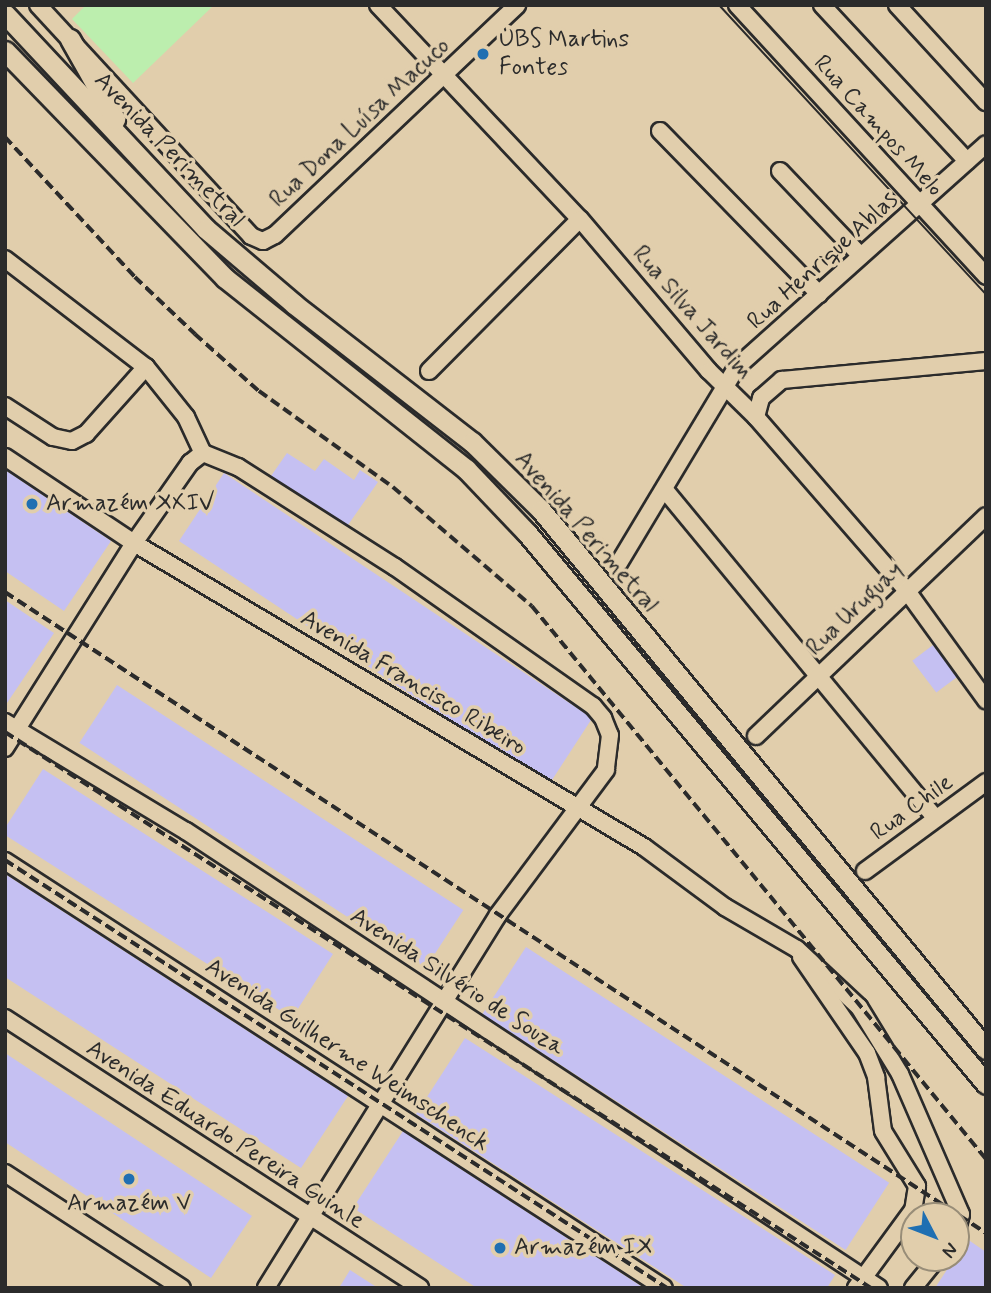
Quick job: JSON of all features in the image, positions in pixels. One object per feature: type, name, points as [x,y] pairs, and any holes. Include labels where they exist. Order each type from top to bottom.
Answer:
[{"type":"main road","name":"Avenida Perimetral","points":[[5,14],[130,144],[206,229],[294,304],[472,442],[541,510],[986,1049]]},
{"type":"main road","points":[[70,39],[130,144]]},
{"type":"main road","name":"Avenida Perimetral","points":[[5,51],[225,278],[475,478],[527,533],[986,1084]]},
{"type":"street","points":[[38,5],[70,39]]},
{"type":"street","name":"Rua Silva Jardim","points":[[378,5],[580,219],[722,385],[756,417],[907,591],[986,700]]},
{"type":"street","name":"Rua Dona Luísa Macuco","points":[[70,39],[251,236],[263,241],[275,235],[517,5]]},
{"type":"street","name":"Rua Campos Melo","points":[[737,5],[986,276]]},
{"type":"street","points":[[822,5],[967,161]]},
{"type":"street","points":[[897,5],[986,102]]},
{"type":"street","points":[[660,131],[819,294]]},
{"type":"street","name":"Rua Henrique Ablas","points":[[619,563],[665,490],[722,385],[986,144]]},
{"type":"street","points":[[780,171],[861,256]]},
{"type":"street","points":[[429,371],[580,219]]},
{"type":"street","points":[[5,259],[146,367],[186,417],[196,458],[134,543],[11,726],[5,748]]},
{"type":"street","points":[[756,417],[767,390],[782,380],[986,361]]},
{"type":"street","points":[[5,406],[53,438],[72,441],[86,434],[146,367]]},
{"type":"street","name":"Avenida Francisco Ribeiro","points":[[5,457],[134,543],[577,808],[797,949]]},
{"type":"street","points":[[196,458],[238,467],[395,567],[593,706],[610,735],[606,770],[498,915],[266,1288]]},
{"type":"street","points":[[665,490],[936,817]]},
{"type":"street","name":"Rua Uruguay","points":[[756,736],[986,516]]},
{"type":"street","name":"Avenida Silvério de Souza","points":[[11,726],[186,831],[444,1001],[860,1283],[879,1288]]},
{"type":"street","name":"Rua Chile","points":[[865,871],[986,782]]},
{"type":"street","name":"Avenida Guilherme Weimschenck","points":[[5,861],[664,1288]]},
{"type":"street","points":[[797,949],[870,1059],[883,1131],[917,1186],[913,1210],[860,1283]]},
{"type":"street","points":[[797,949],[859,1007],[900,1074],[956,1202]]},
{"type":"street","name":"Avenida Eduardo Pereira Guinle","points":[[5,1018],[420,1288]]},
{"type":"street","points":[[5,1173],[183,1288]]},
{"type":"street","points":[[913,1288],[926,1272]]},
{"type":"green space","points":[[86,5],[214,5],[133,83],[72,19]]},
{"type":"building","points":[[287,453],[315,471],[324,459],[354,480],[360,470],[378,482],[348,525],[271,476]]},
{"type":"building","name":"Armazém XXIV","points":[[5,470],[111,541],[64,611],[5,571]]},
{"type":"building","points":[[224,473],[586,714],[591,720],[552,780],[434,710],[179,541]]},
{"type":"building","points":[[5,600],[54,633],[5,706]]},
{"type":"building","points":[[933,645],[957,677],[936,693],[912,661]]},
{"type":"building","points":[[117,685],[463,910],[426,968],[79,743]]},
{"type":"building","points":[[43,769],[333,954],[292,1018],[5,835],[5,828]]},
{"type":"building","points":[[5,874],[348,1096],[301,1168],[5,977]]},
{"type":"building","points":[[526,947],[889,1183],[846,1250],[482,1014]]},
{"type":"building","points":[[465,1038],[835,1275],[827,1288],[687,1288],[416,1114]]},
{"type":"building","name":"Armazém V","points":[[5,1053],[252,1216],[211,1278],[5,1142]]},
{"type":"building","name":"Armazém IX","points":[[403,1131],[644,1288],[477,1288],[353,1208]]},
{"type":"building","points":[[970,1241],[986,1252],[986,1288],[935,1288],[945,1272],[970,1272]]},
{"type":"building","points":[[350,1270],[378,1288],[339,1288]]},
{"type":"tram line","points":[[719,5],[986,294]]},
{"type":"railway","points":[[5,137],[135,277],[259,391],[393,487],[532,606],[986,1159]]},
{"type":"railway","points":[[5,592],[986,1233]]},
{"type":"railway","points":[[5,732],[871,1288]]},
{"type":"railway","points":[[5,860],[667,1288]]},
{"type":"place","name":"UBS Martins Fontes","points":[[483,54]]},
{"type":"place","name":"Armazém XXIV","points":[[32,504]]},
{"type":"place","name":"Armazém V","points":[[129,1179]]},
{"type":"place","name":"Armazém IX","points":[[500,1248]]}]
